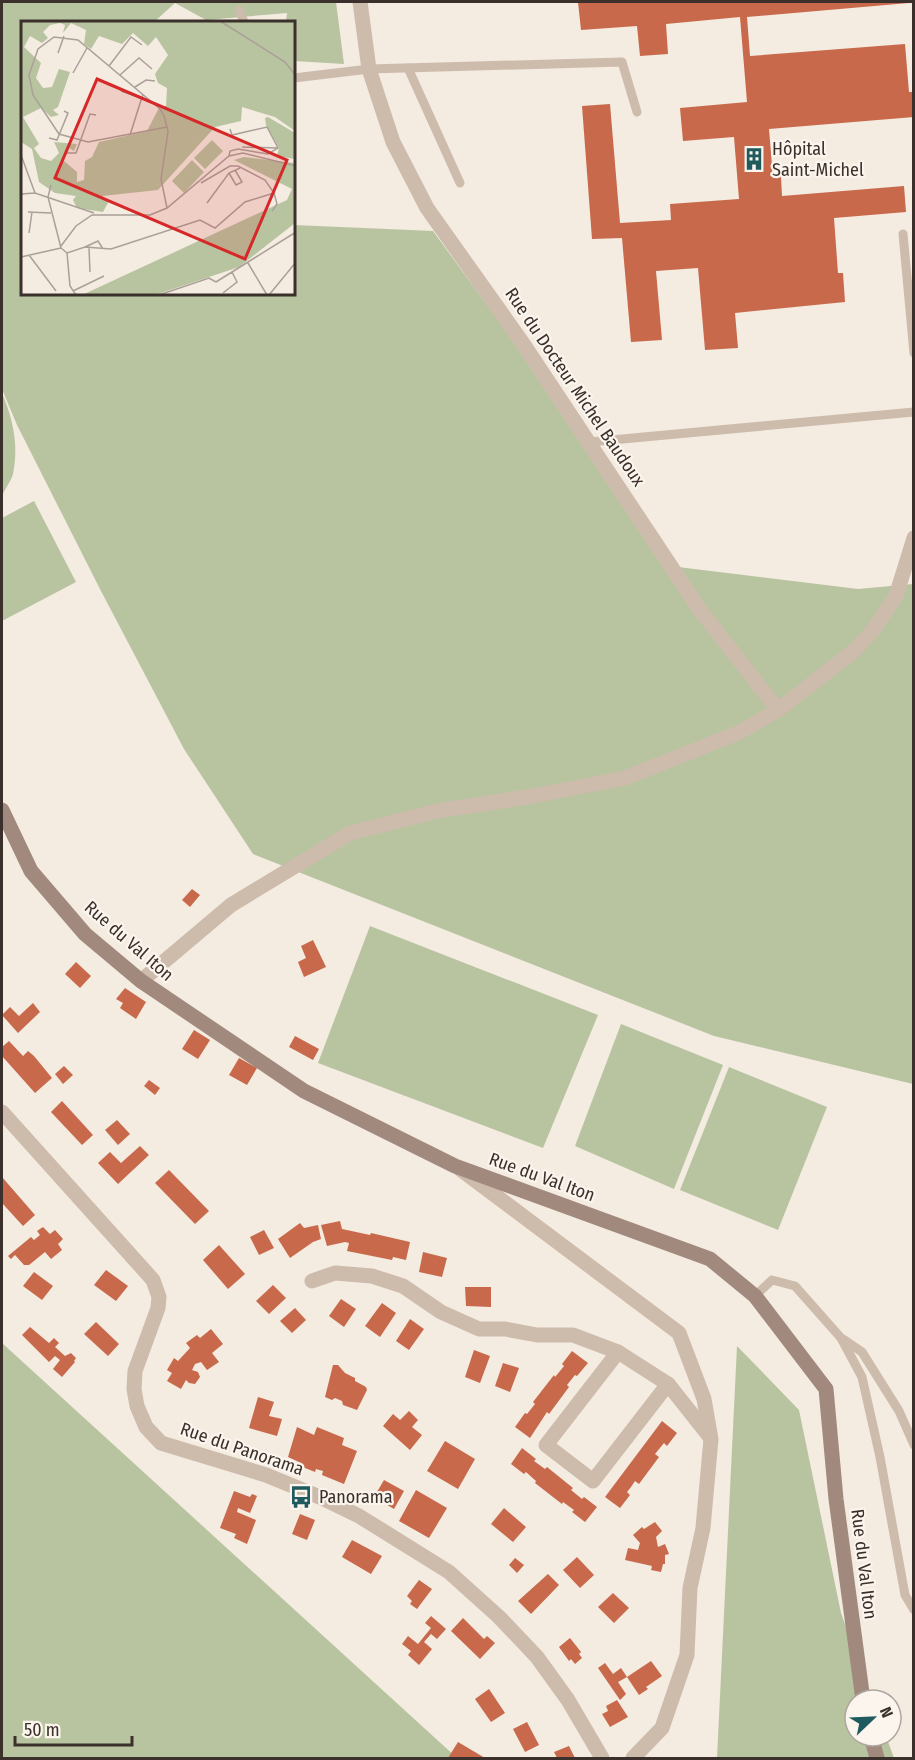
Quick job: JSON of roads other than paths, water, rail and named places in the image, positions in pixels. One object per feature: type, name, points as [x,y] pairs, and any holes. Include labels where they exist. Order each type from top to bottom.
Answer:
[{"type":"street","name":"Rue du Docteur Michel Baudoux","points":[[360,2],[369,69],[393,142],[427,208],[590,442],[700,610],[778,710]]},
{"type":"street","points":[[141,981],[231,905],[350,833],[437,811],[533,796],[625,778],[738,733],[778,710],[854,651],[873,630],[896,596],[914,538]]},
{"type":"street","name":"Rue du Val Iton","points":[[2,810],[31,871],[85,934],[141,981],[304,1091],[455,1166],[710,1259],[755,1296],[826,1389],[836,1499],[860,1688]]},
{"type":"street","name":"Rue du Panorama","points":[[2,1112],[153,1280],[159,1297],[158,1308],[135,1371],[134,1389],[137,1406],[146,1427],[161,1443],[266,1475],[331,1502],[359,1516],[449,1572],[499,1617],[537,1657],[568,1700],[602,1758]]},
{"type":"street","points":[[455,1166],[679,1333],[704,1399],[711,1439],[703,1528],[690,1588],[687,1655],[662,1728],[633,1758]]},
{"type":"street","points":[[312,1281],[335,1273],[372,1276],[403,1286],[441,1312],[479,1329],[505,1329],[537,1335],[573,1335],[618,1352],[668,1384],[711,1439]]},
{"type":"street","points":[[618,1352],[546,1445],[593,1481],[668,1384]]},
{"type":"lane","points":[[239,10],[244,21]]},
{"type":"lane","points":[[296,78],[369,69],[622,62],[637,112]]},
{"type":"lane","points":[[408,68],[460,183]]},
{"type":"lane","points":[[903,234],[914,353]]},
{"type":"lane","points":[[590,442],[914,412]]},
{"type":"lane","points":[[755,1296],[772,1280],[795,1286],[841,1338],[862,1377],[880,1457],[905,1595],[914,1610]]},
{"type":"lane","points":[[841,1338],[862,1352],[899,1411],[914,1445]]},
{"type":"place","name":"Hôpital Saint-Michel","points":[[754,159]]},
{"type":"place","name":"Panorama","points":[[301,1497]]}]
